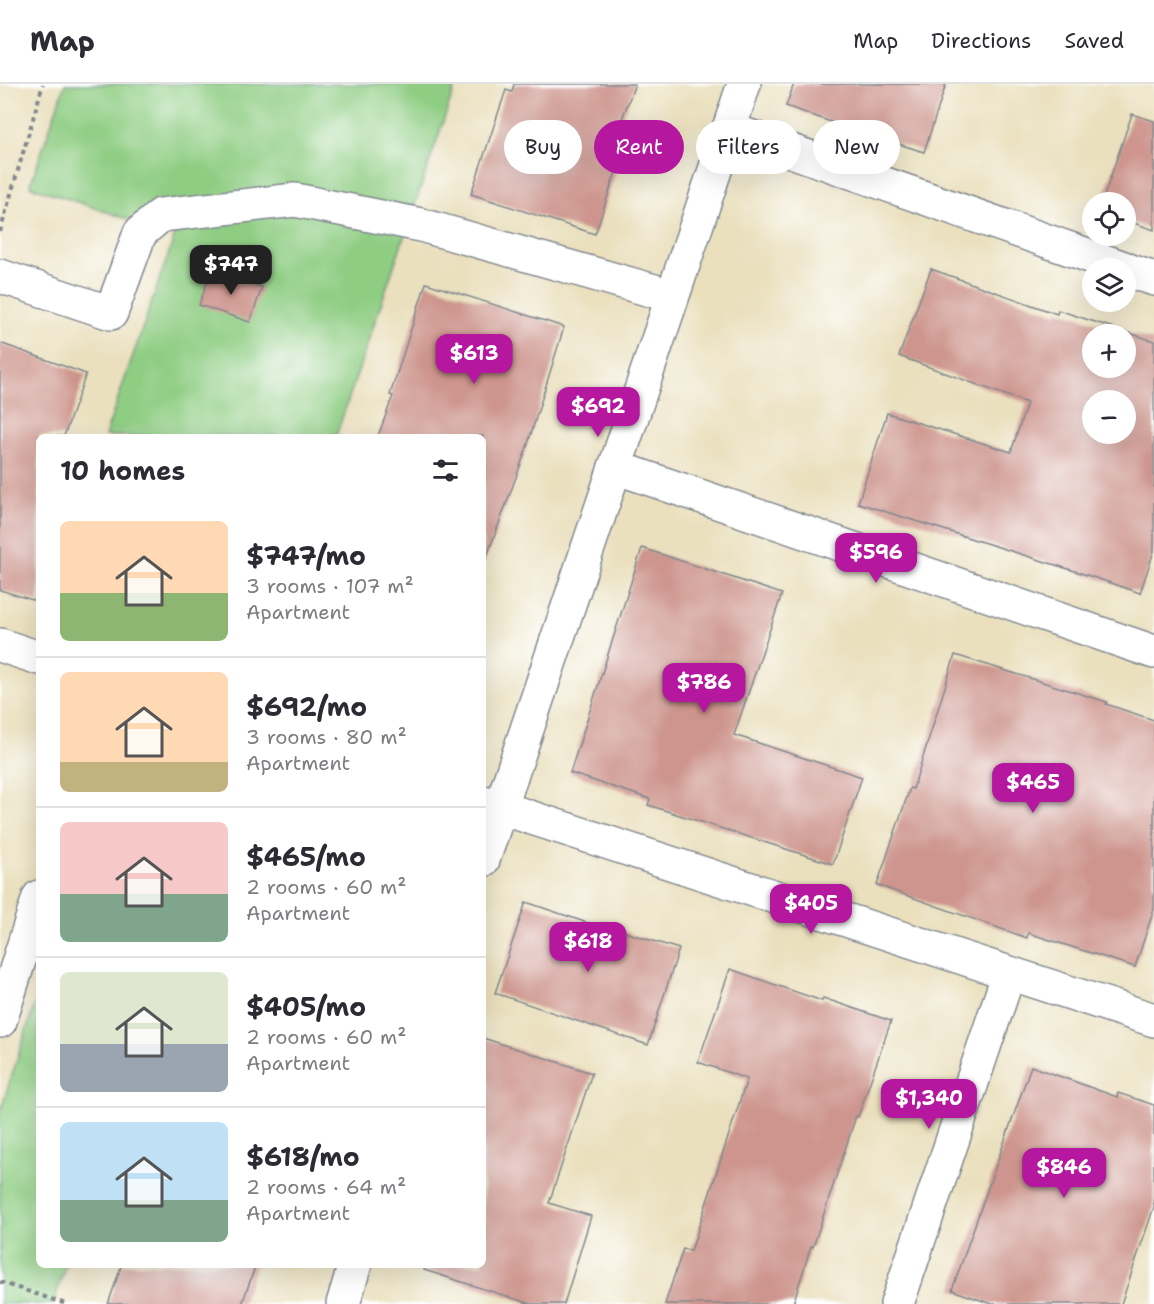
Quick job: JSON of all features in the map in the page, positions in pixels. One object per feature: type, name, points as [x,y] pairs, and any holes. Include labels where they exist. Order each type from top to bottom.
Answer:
[{"type":"street","points":[[732,120],[744,84]]},
{"type":"street","points":[[801,154],[1094,258]]},
{"type":"street","points":[[486,840],[491,805],[615,467],[714,174]]},
{"type":"street","points":[[0,276],[111,313],[140,233],[161,215],[295,200],[421,225],[672,296]]},
{"type":"street","points":[[1136,273],[1154,279]]},
{"type":"street","points":[[615,467],[1154,652]]},
{"type":"street","points":[[0,645],[36,657]]},
{"type":"street","points":[[491,805],[1154,1020]]},
{"type":"street","points":[[0,1021],[36,907]]},
{"type":"street","points":[[897,1304],[1009,973]]},
{"type":"street","points":[[343,1304],[354,1268]]},
{"type":"path","points":[[0,231],[43,84]]},
{"type":"path","points":[[0,1282],[66,1304]]},
{"type":"green space","points":[[65,84],[456,84],[337,434],[106,434],[175,235],[30,186]]},
{"type":"green space","points":[[36,1000],[36,1268],[65,1268],[53,1304],[0,1304],[0,1112]]},
{"type":"building","points":[[514,84],[635,84],[622,120],[594,120],[594,174],[615,174],[595,234],[471,194],[506,90],[512,92]]},
{"type":"building","points":[[794,84],[946,84],[924,152],[900,144],[900,120],[825,120],[786,106]]},
{"type":"building","points":[[1132,114],[1154,121],[1154,230],[1136,224],[1136,192],[1105,192]]},
{"type":"building","points":[[931,269],[1057,314],[1058,310],[1101,324],[1082,324],[1082,378],[1136,378],[1136,335],[1154,341],[1154,551],[1140,593],[858,503],[887,413],[1011,452],[1027,403],[899,356]]},
{"type":"building","points":[[211,271],[262,287],[250,322],[199,305]]},
{"type":"building","points":[[426,283],[564,327],[526,450],[486,559],[486,434],[379,434],[393,396],[390,395]]},
{"type":"building","points":[[0,343],[86,374],[65,434],[36,434],[36,601],[0,590]]},
{"type":"building","points":[[642,548],[782,594],[734,735],[862,777],[833,864],[648,805],[650,799],[570,773]]},
{"type":"building","points":[[955,655],[1107,702],[1106,704],[1154,720],[1154,909],[1135,967],[1028,933],[1027,938],[877,885],[910,788],[913,789]]},
{"type":"building","points":[[526,902],[614,932],[615,929],[679,949],[648,1045],[495,993]]},
{"type":"building","points":[[730,969],[822,1001],[823,998],[891,1021],[858,1117],[856,1116],[793,1304],[665,1304],[683,1249],[691,1251],[747,1079],[698,1062]]},
{"type":"building","points":[[486,1039],[592,1073],[549,1203],[591,1216],[564,1304],[531,1304],[424,1270],[424,1268],[486,1268]]},
{"type":"building","points":[[1031,1066],[1117,1097],[1118,1093],[1154,1105],[1154,1207],[1121,1304],[992,1304],[952,1290]]},
{"type":"building","points":[[121,1268],[255,1268],[242,1304],[108,1304]]}]
